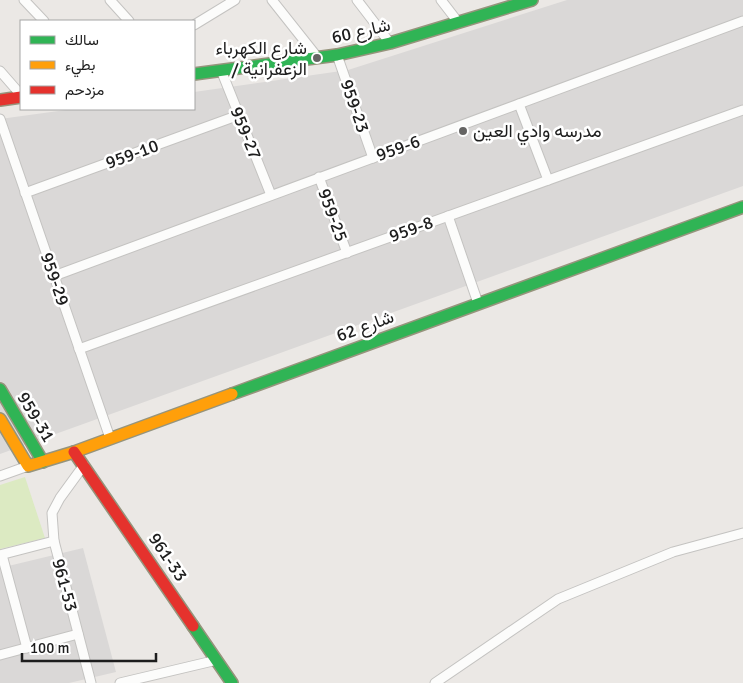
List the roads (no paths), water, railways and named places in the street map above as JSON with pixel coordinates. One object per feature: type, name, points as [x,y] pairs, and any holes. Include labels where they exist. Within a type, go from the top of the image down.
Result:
[{"type":"street","points":[[24,0],[43,20]]},
{"type":"street","points":[[110,0],[128,20]]},
{"type":"street","points":[[195,24],[235,0]]},
{"type":"street","points":[[272,0],[318,58]]},
{"type":"street","points":[[357,0],[390,43]]},
{"type":"street","points":[[441,0],[458,22]]},
{"type":"street","name":"شارع 60","points":[[195,74],[337,55],[390,43],[532,0]]},
{"type":"street","name":"959-6","points":[[54,276],[743,21]]},
{"type":"street","name":"959-23","points":[[337,55],[373,158]]},
{"type":"street","name":"959-27","points":[[221,70],[271,195]]},
{"type":"street","points":[[0,71],[20,95]]},
{"type":"street","points":[[0,100],[20,96]]},
{"type":"street","points":[[519,104],[548,180]]},
{"type":"street","name":"959-8","points":[[79,349],[743,110]]},
{"type":"street","name":"959-10","points":[[25,193],[239,115]]},
{"type":"street","name":"959-29","points":[[0,119],[110,438]]},
{"type":"street","name":"959-25","points":[[319,177],[346,253]]},
{"type":"street","name":"شارع 62","points":[[0,476],[74,452],[743,207]]},
{"type":"street","points":[[448,216],[478,303]]},
{"type":"street","name":"959-31","points":[[0,389],[43,462]]},
{"type":"street","name":"959-31","points":[[0,419],[28,466]]},
{"type":"street","name":"961-33","points":[[74,452],[232,683]]},
{"type":"street","points":[[54,541],[52,513],[60,498],[84,465]]},
{"type":"street","points":[[435,683],[558,600],[672,552],[743,533]]},
{"type":"street","name":"961-53","points":[[1,555],[54,541],[91,683]]},
{"type":"street","points":[[1,555],[27,648]]},
{"type":"street","points":[[0,655],[78,634]]},
{"type":"street","points":[[120,683],[217,660]]},
{"type":"place","name":"شارع الكهرباء / الزعفرانية","points":[[317,58]]},
{"type":"place","name":"مدرسه وادي العين","points":[[463,131]]}]
